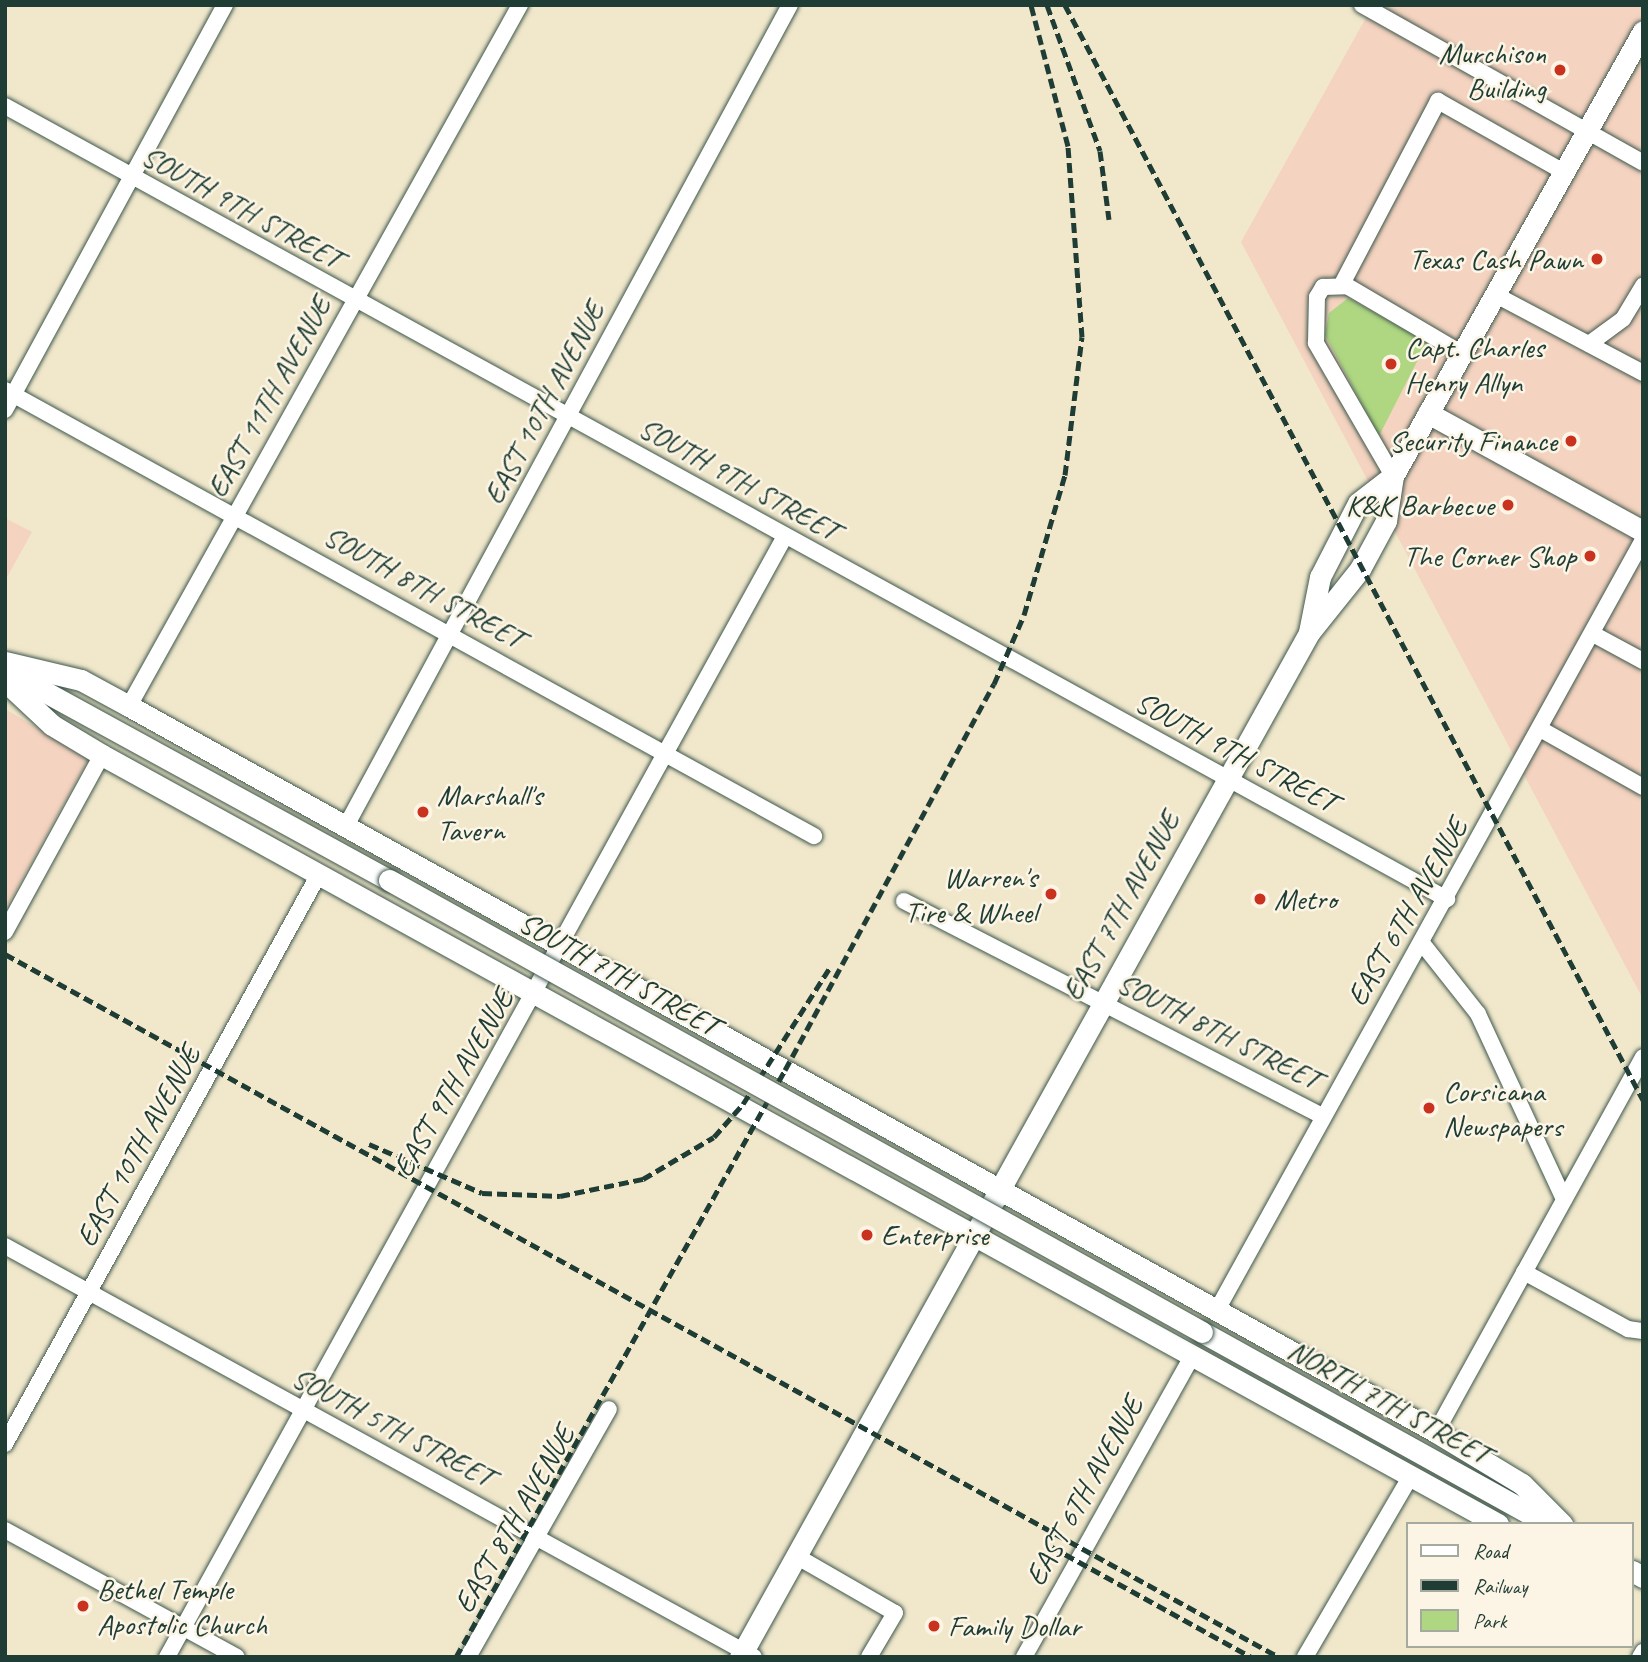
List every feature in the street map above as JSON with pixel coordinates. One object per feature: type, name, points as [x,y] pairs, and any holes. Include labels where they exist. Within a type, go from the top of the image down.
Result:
[{"type":"main road","name":"EAST 7TH AVENUE","points":[[746,1655],[796,1556],[1308,633],[1360,569],[1385,522],[1393,477],[1643,31]]},
{"type":"main road","points":[[1428,413],[1643,531]]},
{"type":"main road","name":"EAST 7TH AVENUE","points":[[1308,633],[1320,577],[1358,503],[1393,477]]},
{"type":"main road","points":[[5,662],[81,680],[346,826],[1436,1432],[1522,1484],[1560,1522]]},
{"type":"main road","name":"SOUTH 7TH STREET","points":[[5,670],[1202,1332]]},
{"type":"main road","points":[[5,681],[52,724],[102,755],[975,1232],[1494,1522]]},
{"type":"main road","name":"NORTH 7TH STREET","points":[[1202,1332],[1544,1522]]},
{"type":"street","points":[[5,410],[10,392],[132,177],[225,5]]},
{"type":"street","name":"EAST 11TH AVENUE","points":[[129,706],[520,5]]},
{"type":"street","name":"EAST 10TH AVENUE","points":[[346,826],[570,418],[790,5]]},
{"type":"street","points":[[1362,5],[1643,163]]},
{"type":"street","points":[[1342,284],[1438,101],[1564,172]]},
{"type":"street","name":"SOUTH 9TH STREET","points":[[5,106],[354,302],[1447,899]]},
{"type":"street","points":[[1393,477],[1316,343],[1317,298],[1323,287],[1342,284],[1461,353]]},
{"type":"street","points":[[1589,344],[1623,320],[1643,286]]},
{"type":"street","points":[[1494,294],[1643,373]]},
{"type":"street","name":"SOUTH 8TH STREET","points":[[10,392],[452,634],[666,757],[814,836]]},
{"type":"street","name":"EAST 9TH AVENUE","points":[[167,1657],[537,993],[785,536]]},
{"type":"street","name":"EAST 6TH AVENUE","points":[[1217,1310],[1321,1115],[1542,730],[1643,540]]},
{"type":"street","points":[[1593,634],[1643,661]]},
{"type":"street","points":[[1542,730],[1643,787]]},
{"type":"street","points":[[5,932],[102,755]]},
{"type":"street","name":"EAST 10TH AVENUE","points":[[5,1444],[319,874]]},
{"type":"street","name":"SOUTH 8TH STREET","points":[[904,901],[1321,1115]]},
{"type":"street","points":[[1422,943],[1478,1014],[1564,1199]]},
{"type":"street","points":[[1436,1432],[1643,1058]]},
{"type":"street","name":"SOUTH 5TH STREET","points":[[5,1246],[88,1295],[537,1536],[746,1655]]},
{"type":"street","points":[[1524,1272],[1628,1329],[1643,1331]]},
{"type":"street","name":"EAST 6TH AVENUE","points":[[1024,1657],[1193,1354]]},
{"type":"street","name":"EAST 8TH AVENUE","points":[[468,1657],[609,1409]]},
{"type":"street","points":[[1305,1657],[1410,1476]]},
{"type":"street","points":[[5,1530],[237,1657]]},
{"type":"street","points":[[796,1556],[895,1613],[870,1657]]},
{"type":"street","points":[[1640,1657],[1643,1652]]},
{"type":"shaded area","points":[[1373,5],[1643,5],[1643,999],[1241,242]]},
{"type":"shaded area","points":[[5,518],[32,532],[5,581]]},
{"type":"shaded area","points":[[5,709],[89,758],[5,910]]},
{"type":"green space","points":[[1348,298],[1427,342],[1379,436],[1325,335],[1329,313]]},
{"type":"railway","points":[[456,1657],[785,1070],[994,684],[1024,615],[1065,475],[1082,337],[1068,146],[1031,5]]},
{"type":"railway","points":[[1047,5],[1100,151],[1109,219]]},
{"type":"railway","points":[[1065,5],[1643,1100]]},
{"type":"railway","points":[[5,954],[1279,1657]]},
{"type":"railway","points":[[369,1144],[482,1193],[560,1196],[643,1179],[714,1137],[743,1104],[831,966]]},
{"type":"railway","points":[[1052,1547],[1251,1657]]},
{"type":"place","name":"Murchison Building","points":[[1560,70]]},
{"type":"place","name":"Texas Cash Pawn","points":[[1597,259]]},
{"type":"place","name":"Capt. Charles Henry Allyn","points":[[1391,364]]},
{"type":"place","name":"Security Finance","points":[[1571,441]]},
{"type":"place","name":"K&K Barbecue","points":[[1508,505]]},
{"type":"place","name":"The Corner Shop","points":[[1590,556]]},
{"type":"place","name":"Marshall's Tavern","points":[[423,812]]},
{"type":"place","name":"Warren's Tire & Wheel","points":[[1051,894]]},
{"type":"place","name":"Metro","points":[[1260,899]]},
{"type":"place","name":"Corsicana Newspapers","points":[[1429,1108]]},
{"type":"place","name":"Enterprise","points":[[867,1235]]},
{"type":"place","name":"Bethel Temple Apostolic Church","points":[[83,1606]]},
{"type":"place","name":"Family Dollar","points":[[934,1626]]}]
